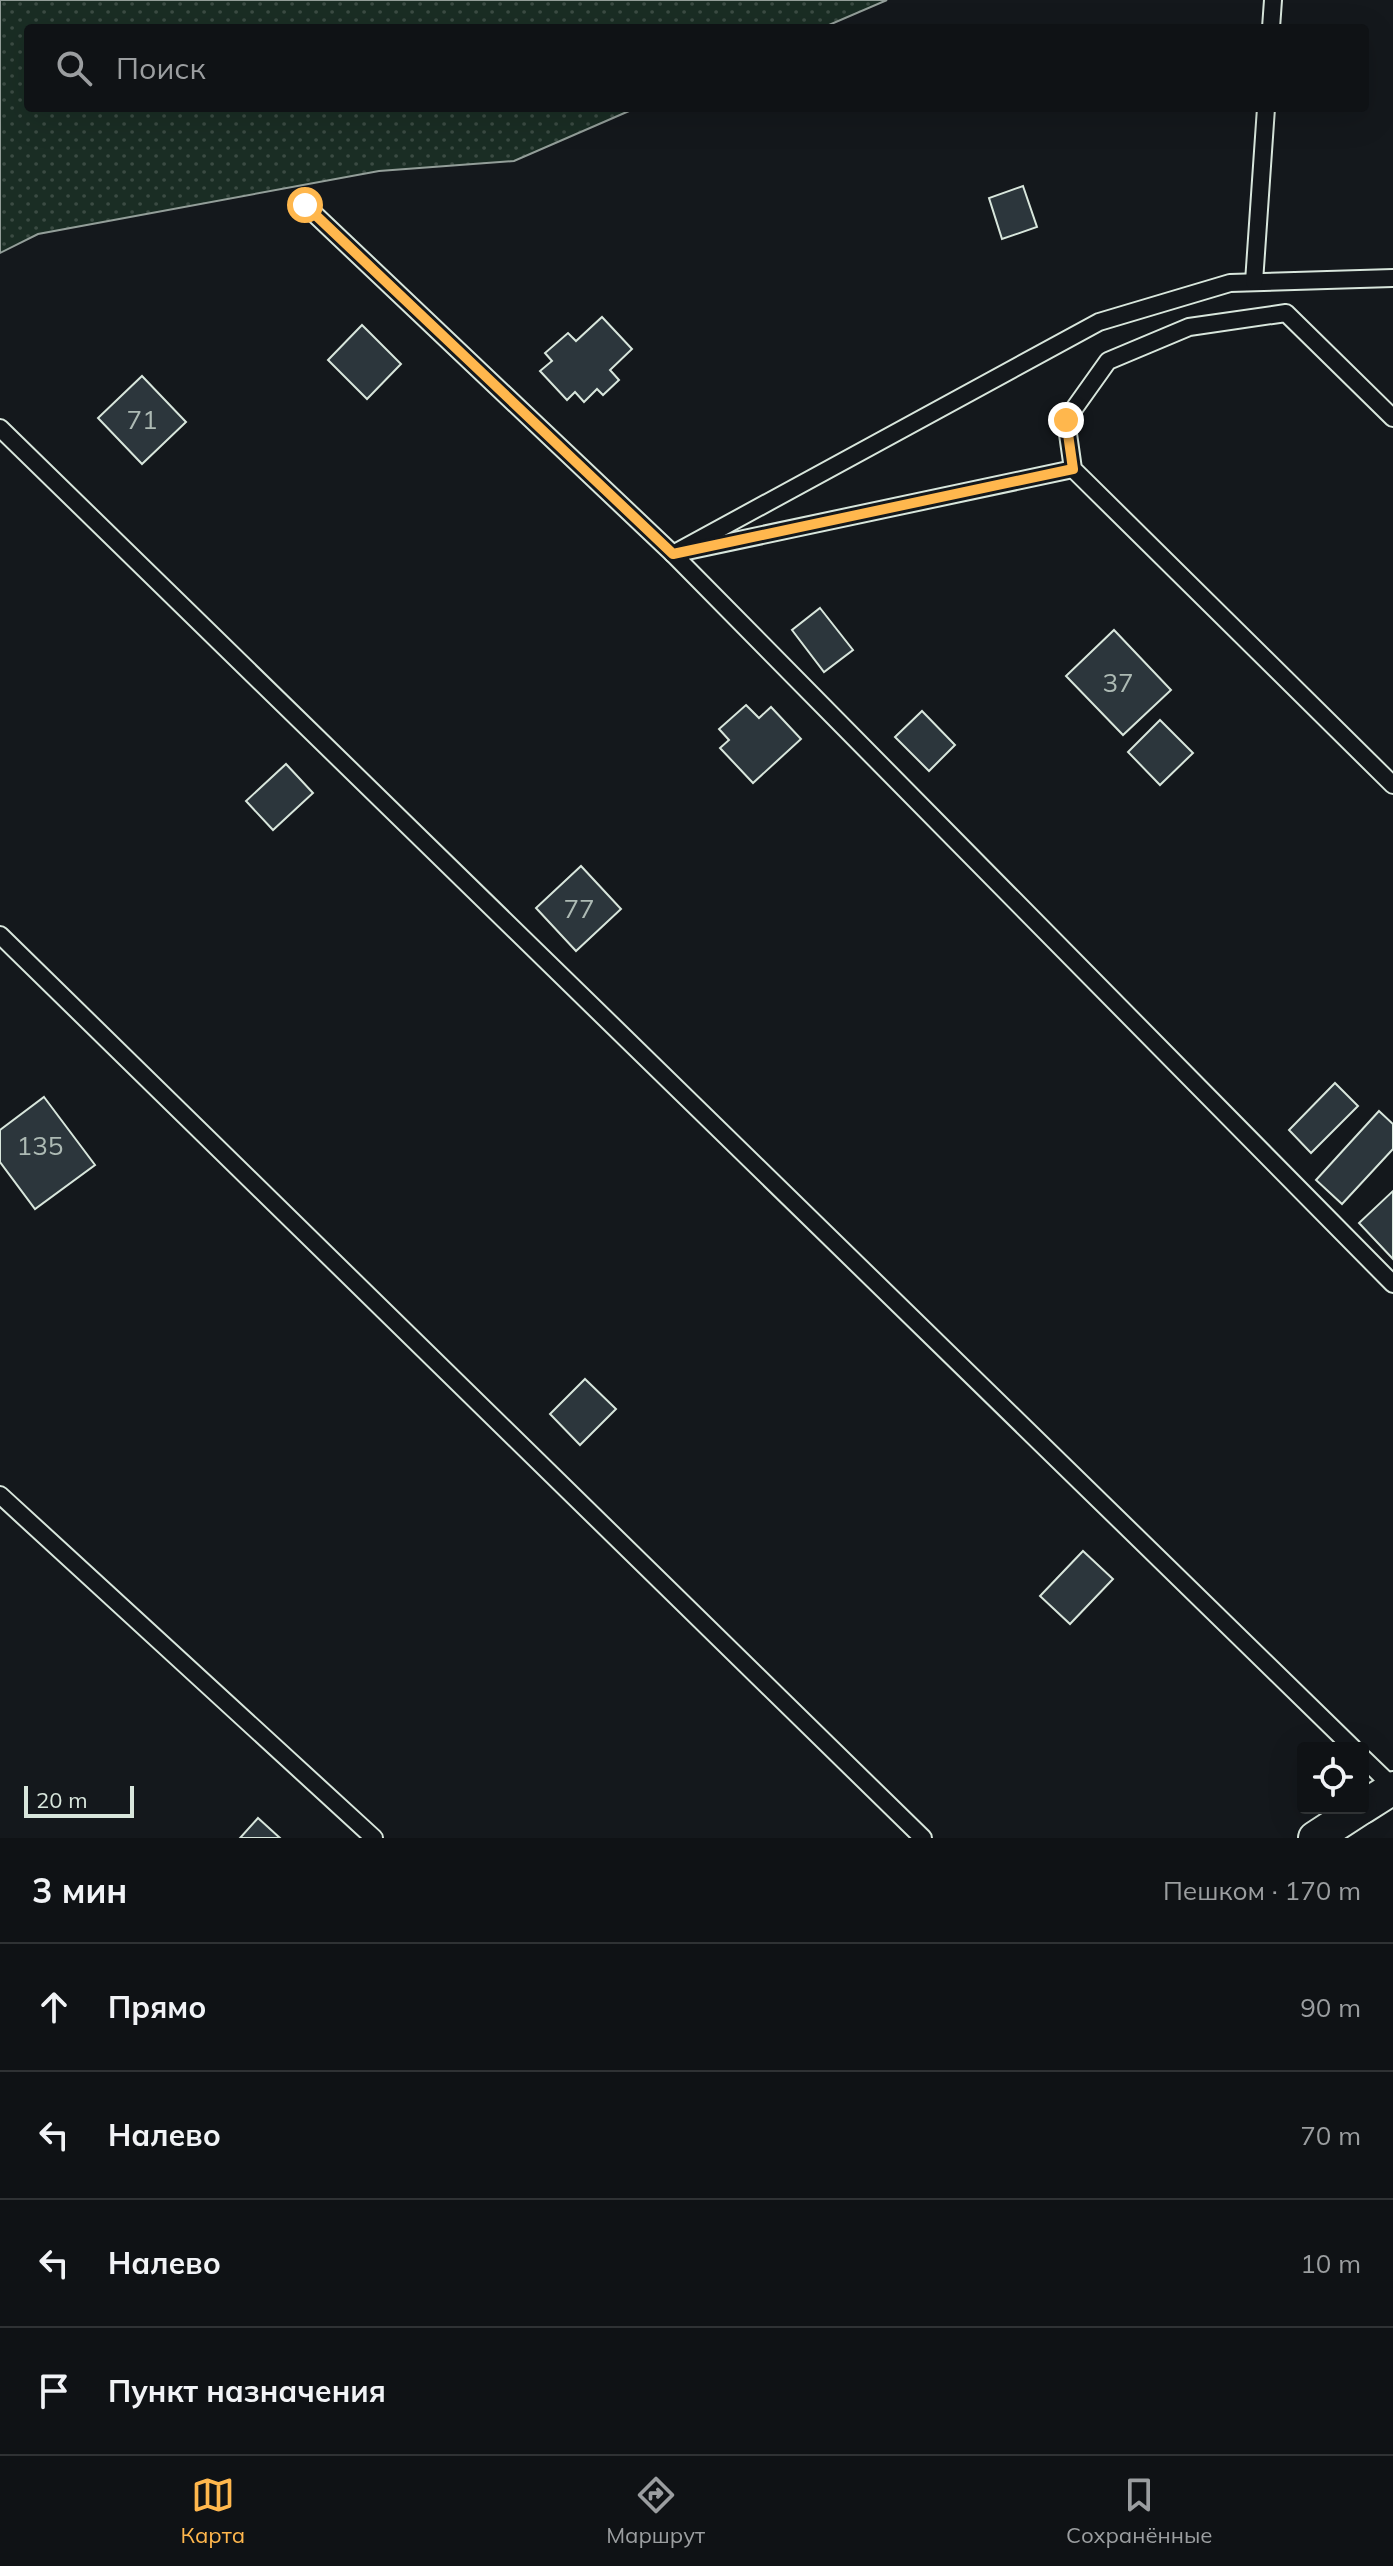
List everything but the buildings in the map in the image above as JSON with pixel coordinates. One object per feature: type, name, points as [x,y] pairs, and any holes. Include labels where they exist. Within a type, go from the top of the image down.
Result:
[{"type":"street","points":[[1369,1803],[1393,1788]]},
{"type":"street","points":[[1315,1838],[1353,1814]]},
{"type":"lane","points":[[1271,24],[1273,0]]},
{"type":"lane","points":[[1254,282],[1266,112]]},
{"type":"lane","points":[[305,205],[673,554],[1393,1284]]},
{"type":"lane","points":[[673,554],[1099,322],[1230,283],[1393,278]]},
{"type":"lane","points":[[1393,418],[1286,313],[1189,327],[1108,361],[1066,420],[1073,469],[1393,785]]},
{"type":"lane","points":[[0,428],[1347,1742]]},
{"type":"lane","points":[[673,554],[1073,469]]},
{"type":"lane","points":[[0,935],[923,1838]]},
{"type":"lane","points":[[0,1495],[374,1838]]},
{"type":"lane","points":[[1369,1764],[1393,1788]]},
{"type":"green space","points":[[0,0],[887,0],[831,24],[24,24],[24,112],[627,112],[514,161],[379,171],[38,234],[0,253]]},
{"type":"route","points":[[305,205],[673,554],[1073,469],[1066,420]]}]
